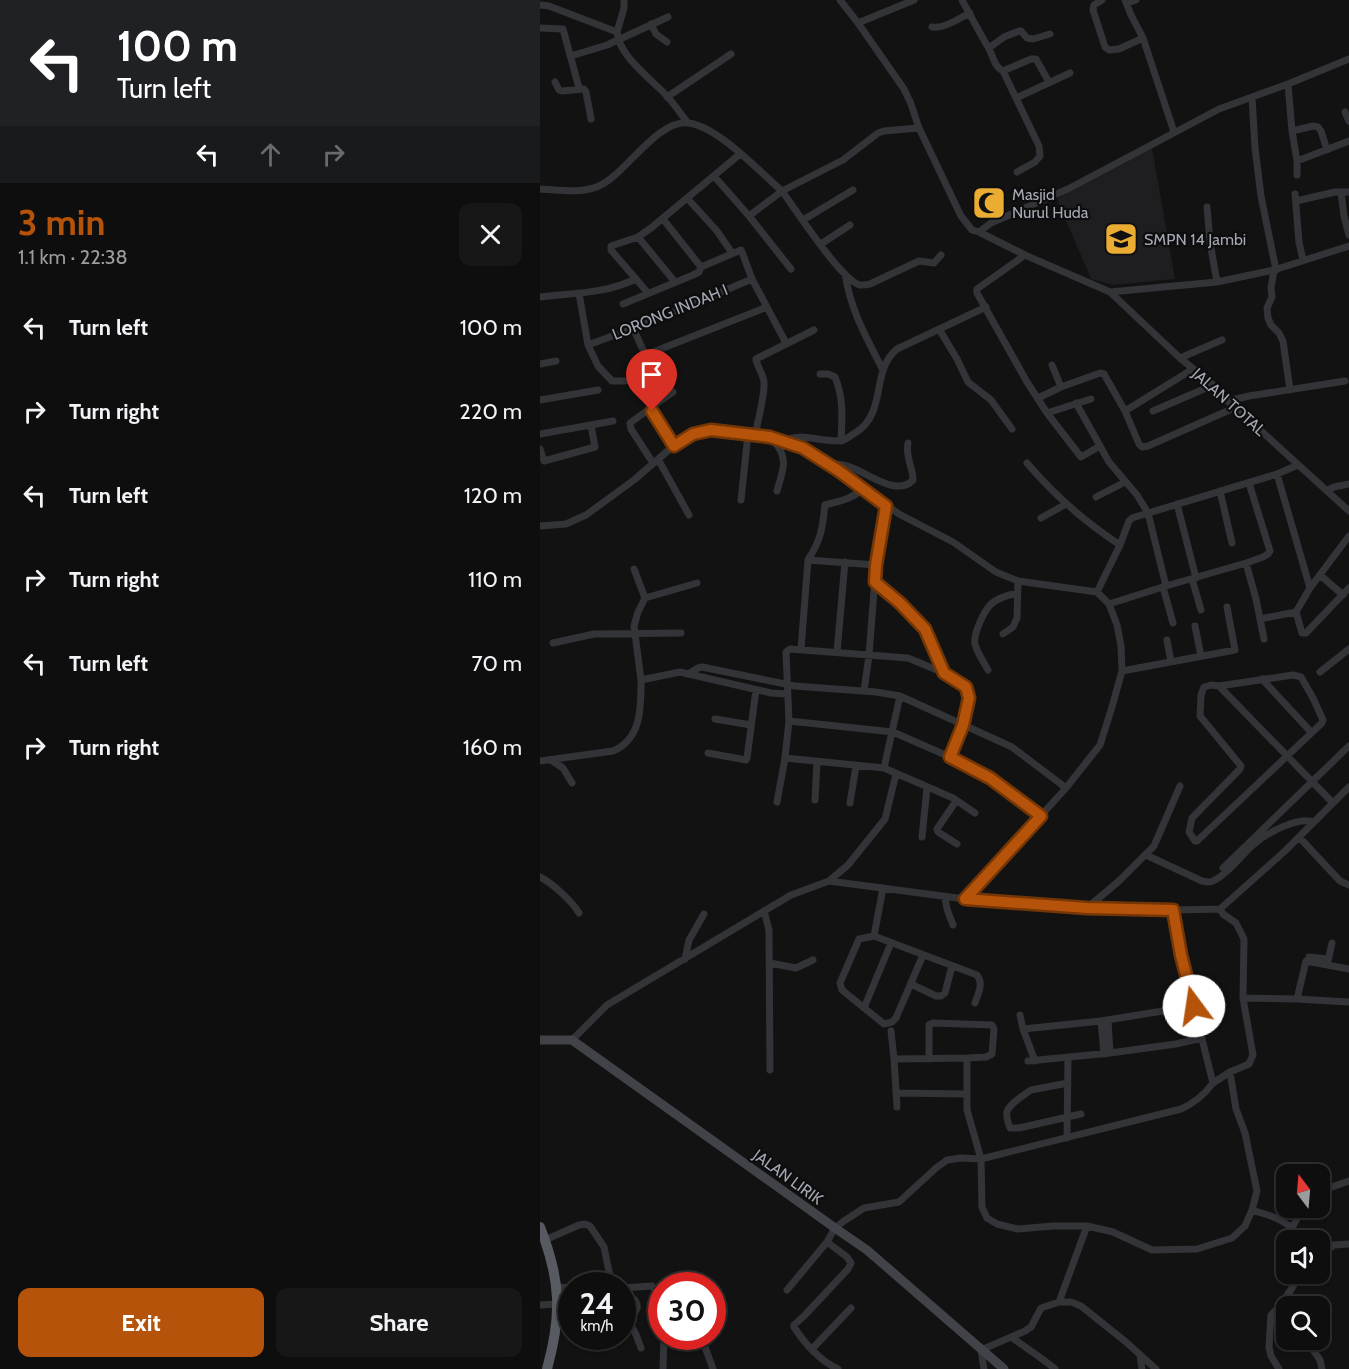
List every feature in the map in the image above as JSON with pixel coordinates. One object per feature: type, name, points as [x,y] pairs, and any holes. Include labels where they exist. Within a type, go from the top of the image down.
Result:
[{"type":"highway","points":[[540,1227],[553,1264],[556,1287],[557,1310],[554,1341],[547,1369]]},
{"type":"main road","points":[[540,1040],[572,1040]]},
{"type":"main road","name":"JALAN LIRIK","points":[[572,1040],[867,1250],[1004,1369]]},
{"type":"street","points":[[624,0],[617,36],[622,48],[641,71],[667,96],[688,123]]},
{"type":"street","points":[[840,0],[904,89],[919,128],[961,216],[972,230],[1110,292],[1217,282],[1275,270],[1349,246]]},
{"type":"street","points":[[858,23],[914,0]]},
{"type":"street","points":[[962,0],[996,65],[1003,71],[1039,147],[1040,156],[1035,162],[1017,172]]},
{"type":"street","points":[[1102,0],[1094,5],[1093,10],[1108,50],[1119,49],[1143,38]]},
{"type":"street","points":[[1136,0],[1126,2],[1143,38],[1174,132]]},
{"type":"street","points":[[540,5],[549,6],[617,36]]},
{"type":"street","points":[[932,27],[938,28],[970,13]]},
{"type":"street","points":[[570,56],[600,47],[617,36],[669,17]]},
{"type":"street","points":[[651,24],[656,34],[667,42]]},
{"type":"street","points":[[540,28],[563,29],[579,88]]},
{"type":"street","points":[[989,48],[1004,37],[1019,31],[1027,38],[1033,39],[1050,34]]},
{"type":"street","points":[[667,96],[731,54]]},
{"type":"street","points":[[1003,71],[1036,59],[1049,82]]},
{"type":"street","points":[[979,232],[991,223],[1068,189],[1219,109],[1349,59]]},
{"type":"street","points":[[1016,98],[1070,73]]},
{"type":"street","points":[[555,82],[559,90],[579,88],[585,90],[591,119]]},
{"type":"street","points":[[1288,84],[1297,175]]},
{"type":"street","points":[[1252,97],[1261,196],[1275,270],[1271,288],[1272,297],[1267,308],[1268,318],[1270,325],[1279,333],[1283,341],[1290,390]]},
{"type":"street","points":[[1346,112],[1349,121]]},
{"type":"street","points":[[540,189],[582,191],[598,186],[611,179],[651,140],[675,125],[688,123],[704,128],[723,140],[782,191],[835,264],[857,283],[870,284],[918,261],[933,262],[941,255]]},
{"type":"street","points":[[1292,131],[1318,127],[1327,150]]},
{"type":"street","points":[[749,216],[782,191],[843,159],[878,133],[919,128]]},
{"type":"street","points":[[1297,161],[1349,141]]},
{"type":"street","points":[[648,294],[610,248],[611,246],[638,237],[663,219],[740,154]]},
{"type":"street","points":[[714,176],[791,269]]},
{"type":"street","points":[[804,220],[853,190]]},
{"type":"street","points":[[1303,260],[1295,198],[1345,192],[1344,216],[1349,235]]},
{"type":"street","points":[[687,198],[717,231],[732,253]]},
{"type":"street","points":[[1207,207],[1217,282]]},
{"type":"street","points":[[663,219],[701,267]]},
{"type":"street","points":[[821,244],[850,225]]},
{"type":"street","points":[[638,237],[675,282]]},
{"type":"street","points":[[623,304],[699,272],[701,267],[742,250],[752,279],[786,343]]},
{"type":"street","points":[[1025,255],[977,289],[977,293],[1027,382],[1047,413],[1081,457],[1100,446]]},
{"type":"street","points":[[845,274],[856,316],[883,370]]},
{"type":"street","points":[[540,297],[606,290],[636,279]]},
{"type":"street","name":"LORONG INDAH I","points":[[588,345],[752,279]]},
{"type":"street","name":"JALAN TOTAL","points":[[1110,292],[1180,358],[1214,385],[1234,408],[1349,510]]},
{"type":"street","points":[[579,293],[588,345],[598,366],[612,381],[625,381]]},
{"type":"street","points":[[633,328],[644,352],[648,354],[767,307]]},
{"type":"street","points":[[780,440],[799,437],[841,441],[862,428],[871,417],[883,370],[890,355],[897,349],[986,307]]},
{"type":"street","points":[[939,329],[968,382],[991,400],[1012,429]]},
{"type":"street","points":[[741,500],[752,434],[764,383],[756,359],[814,330]]},
{"type":"street","points":[[1180,358],[1222,340]]},
{"type":"street","points":[[540,364],[556,361]]},
{"type":"street","points":[[1052,364],[1061,387]]},
{"type":"street","points":[[1125,411],[1193,369]]},
{"type":"street","points":[[1038,398],[1061,387],[1100,373],[1104,374],[1125,411],[1138,444],[1142,447],[1234,408]]},
{"type":"street","points":[[820,374],[835,377],[839,386],[842,398],[841,441]]},
{"type":"street","points":[[1228,401],[1345,381]]},
{"type":"street","points":[[1153,411],[1214,385]]},
{"type":"street","points":[[540,400],[598,390]]},
{"type":"street","points":[[673,392],[630,423],[631,429],[656,461],[689,515]]},
{"type":"street","points":[[1047,413],[1091,399]]},
{"type":"street","points":[[1076,403],[1109,462],[1137,495],[1148,513],[1173,623]]},
{"type":"street","points":[[652,407],[652,411],[674,446]]},
{"type":"street","points":[[540,434],[613,421]]},
{"type":"street","points":[[540,449],[544,461],[595,447],[591,425]]},
{"type":"street","points":[[540,526],[566,524],[586,515],[634,480],[674,446],[693,434],[711,430],[752,434],[770,437],[803,448],[898,514],[953,542],[996,572],[1018,581],[1097,592],[1109,604],[1117,625],[1122,671],[1100,745],[1066,788],[965,899]]},
{"type":"street","points":[[770,437],[783,454],[785,463],[777,491]]},
{"type":"street","points":[[825,463],[848,466],[886,484],[901,486],[913,480],[906,450],[908,443]]},
{"type":"street","points":[[1027,463],[1066,504],[1120,545]]},
{"type":"street","points":[[1097,592],[1132,518],[1249,483],[1298,465]]},
{"type":"street","points":[[1277,474],[1310,588]]},
{"type":"street","points":[[1096,497],[1125,482]]},
{"type":"street","points":[[1109,604],[1246,563],[1268,554],[1270,550],[1249,483]]},
{"type":"street","points":[[1328,490],[1349,484]]},
{"type":"street","points":[[801,649],[808,560],[822,534],[825,505],[854,497],[863,489]]},
{"type":"street","points":[[1220,491],[1232,543]]},
{"type":"street","points":[[1041,518],[1066,504]]},
{"type":"street","points":[[1177,504],[1201,610]]},
{"type":"street","points":[[864,691],[876,565],[886,506]]},
{"type":"street","points":[[1349,536],[1310,588],[1296,612],[1302,633],[1306,633],[1349,588]]},
{"type":"street","points":[[808,560],[876,565]]},
{"type":"street","points":[[837,652],[845,562]]},
{"type":"street","points":[[1246,563],[1264,639]]},
{"type":"street","points":[[540,761],[613,751],[622,748],[633,735],[641,709],[641,680],[634,626],[645,598],[634,569]]},
{"type":"street","points":[[1320,575],[1343,595]]},
{"type":"street","points":[[1003,634],[1013,627],[1017,618],[1018,581]]},
{"type":"street","points":[[875,582],[900,603],[925,629],[944,673]]},
{"type":"street","points":[[645,598],[697,584]]},
{"type":"street","points":[[988,670],[974,642],[978,626],[989,605],[1004,596],[1017,593]]},
{"type":"street","points":[[1122,671],[1235,650],[1227,607]]},
{"type":"street","points":[[1260,618],[1296,612]]},
{"type":"street","points":[[1195,626],[1201,656]]},
{"type":"street","points":[[553,643],[594,634],[681,633]]},
{"type":"street","points":[[1167,640],[1171,662]]},
{"type":"street","points":[[777,802],[789,721],[786,652],[790,649],[908,658],[944,673],[966,687],[969,698],[963,725],[950,757]]},
{"type":"street","points":[[1320,672],[1349,649]]},
{"type":"street","points":[[688,674],[702,667],[787,685],[900,696],[1012,747],[1066,788]]},
{"type":"street","points":[[641,680],[680,672],[756,690],[787,694]]},
{"type":"street","points":[[1293,675],[1301,677],[1323,720],[1195,841],[1190,832],[1192,818],[1241,766],[1200,716],[1201,695],[1204,687],[1262,679],[1293,675]]},
{"type":"street","points":[[1262,679],[1311,732]]},
{"type":"street","points":[[1219,686],[1333,803]]},
{"type":"street","points":[[708,753],[746,760],[756,690]]},
{"type":"street","points":[[884,768],[900,696]]},
{"type":"street","points":[[715,719],[751,725]]},
{"type":"street","points":[[789,721],[892,732],[950,757],[990,778],[1041,816]]},
{"type":"street","points":[[1222,868],[1349,746]]},
{"type":"street","points":[[785,758],[884,768],[956,801],[975,813]]},
{"type":"street","points":[[551,760],[563,768],[572,783]]},
{"type":"street","points":[[815,800],[817,762]]},
{"type":"street","points":[[850,803],[856,766]]},
{"type":"street","points":[[572,1040],[607,1005],[791,895],[829,881],[848,865],[885,819],[896,774]]},
{"type":"street","points":[[1087,908],[1119,881],[1154,846],[1180,786]]},
{"type":"street","points":[[829,881],[945,897],[1087,908],[1220,909],[1285,851],[1349,787]]},
{"type":"street","points":[[922,837],[927,788]]},
{"type":"street","points":[[956,801],[938,826],[938,832],[957,844]]},
{"type":"street","points":[[1146,855],[1202,882],[1210,882],[1224,874],[1262,838],[1296,821],[1314,822]]},
{"type":"street","points":[[1299,837],[1340,881],[1349,885]]},
{"type":"street","points":[[540,877],[563,895],[579,913]]},
{"type":"street","points":[[874,936],[883,888]]},
{"type":"street","points":[[945,897],[953,925]]},
{"type":"street","points":[[787,1290],[827,1242],[835,1228],[864,1208],[899,1202],[936,1167],[947,1160],[981,1159],[1181,1109],[1192,1104],[1213,1083],[1249,1064],[1253,1055],[1243,998],[1244,939],[1236,923],[1220,909]]},
{"type":"street","points":[[1173,910],[1181,955],[1213,1083]]},
{"type":"street","points":[[764,912],[770,930],[770,1070]]},
{"type":"street","points":[[685,959],[689,940],[704,914]]},
{"type":"street","points":[[923,955],[892,1023],[884,1024],[842,990],[840,983],[859,939],[874,936],[977,975],[981,983],[975,1002]]},
{"type":"street","points":[[864,1008],[891,943]]},
{"type":"street","points":[[1328,962],[1332,943]]},
{"type":"street","points":[[1298,996],[1308,957],[1349,969]]},
{"type":"street","points":[[770,963],[796,968],[813,960]]},
{"type":"street","points":[[911,984],[936,996],[941,996],[945,993],[952,966]]},
{"type":"street","points":[[1243,998],[1298,996],[1349,1002]]},
{"type":"street","points":[[1023,1029],[1104,1021],[1194,1006]]},
{"type":"street","points":[[1020,1015],[1031,1061],[1107,1054],[1202,1038]]},
{"type":"street","points":[[1104,1021],[1107,1054]]},
{"type":"street","points":[[894,1059],[929,1059],[986,1057],[992,1054],[994,1029],[992,1024],[933,1023],[929,1025],[929,1059]]},
{"type":"street","points":[[891,1031],[897,1107]]},
{"type":"street","points":[[1067,1137],[1068,1057]]},
{"type":"street","points":[[967,1058],[967,1110],[981,1159],[982,1207],[987,1218],[997,1224],[1018,1229],[1087,1226],[1113,1232],[1152,1250],[1197,1249],[1232,1238],[1245,1226],[1257,1191],[1245,1133],[1236,1108],[1230,1072]]},
{"type":"street","points":[[1068,1083],[1030,1090],[1007,1112],[1010,1128],[1081,1114]]},
{"type":"street","points":[[896,1094],[967,1094]]},
{"type":"street","points":[[1330,1188],[1349,1181]]},
{"type":"street","points":[[1252,1210],[1278,1218],[1295,1230]]},
{"type":"street","points":[[1292,1227],[1298,1218]]},
{"type":"street","points":[[545,1240],[579,1225],[590,1226],[604,1247],[609,1272]]},
{"type":"street","points":[[1059,1302],[1087,1226]]},
{"type":"street","points":[[827,1242],[847,1257],[851,1263],[794,1327],[825,1366],[838,1369]]},
{"type":"street","points":[[1330,1248],[1334,1245],[1349,1244]]},
{"type":"street","points":[[1279,1369],[1271,1356],[1269,1347],[1271,1315],[1295,1284]]},
{"type":"street","points":[[984,1369],[981,1350],[1024,1332],[1031,1327],[1041,1308],[1059,1302],[1071,1302],[1081,1306],[1156,1369]]},
{"type":"street","points":[[540,1305],[557,1310]]},
{"type":"street","points":[[812,1349],[851,1308]]},
{"type":"street","points":[[636,1337],[641,1348]]},
{"type":"street","points":[[1011,1337],[1055,1369]]},
{"type":"street","points":[[663,1369],[664,1350]]},
{"type":"street","points":[[706,1350],[713,1369]]},
{"type":"street","points":[[1313,1350],[1320,1360],[1322,1369]]},
{"type":"street","points":[[1140,1355],[1142,1369]]},
{"type":"shaded area","name":"SMPN 14 Jambi","points":[[1152,148],[1175,279],[1114,285],[1091,279],[1057,199]]},
{"type":"place","name":"Masjid Nurul Huda","points":[[989,203]]},
{"type":"place","name":"SMPN 14 Jambi","points":[[1121,239]]},
{"type":"route","points":[[652,411],[674,446],[693,434],[711,430],[770,437],[803,448],[886,506],[875,582],[900,603],[925,629],[944,673],[966,687],[969,693],[963,725],[950,757],[990,778],[1041,816],[965,899],[1087,908],[1173,910],[1181,955],[1194,1006]]}]
